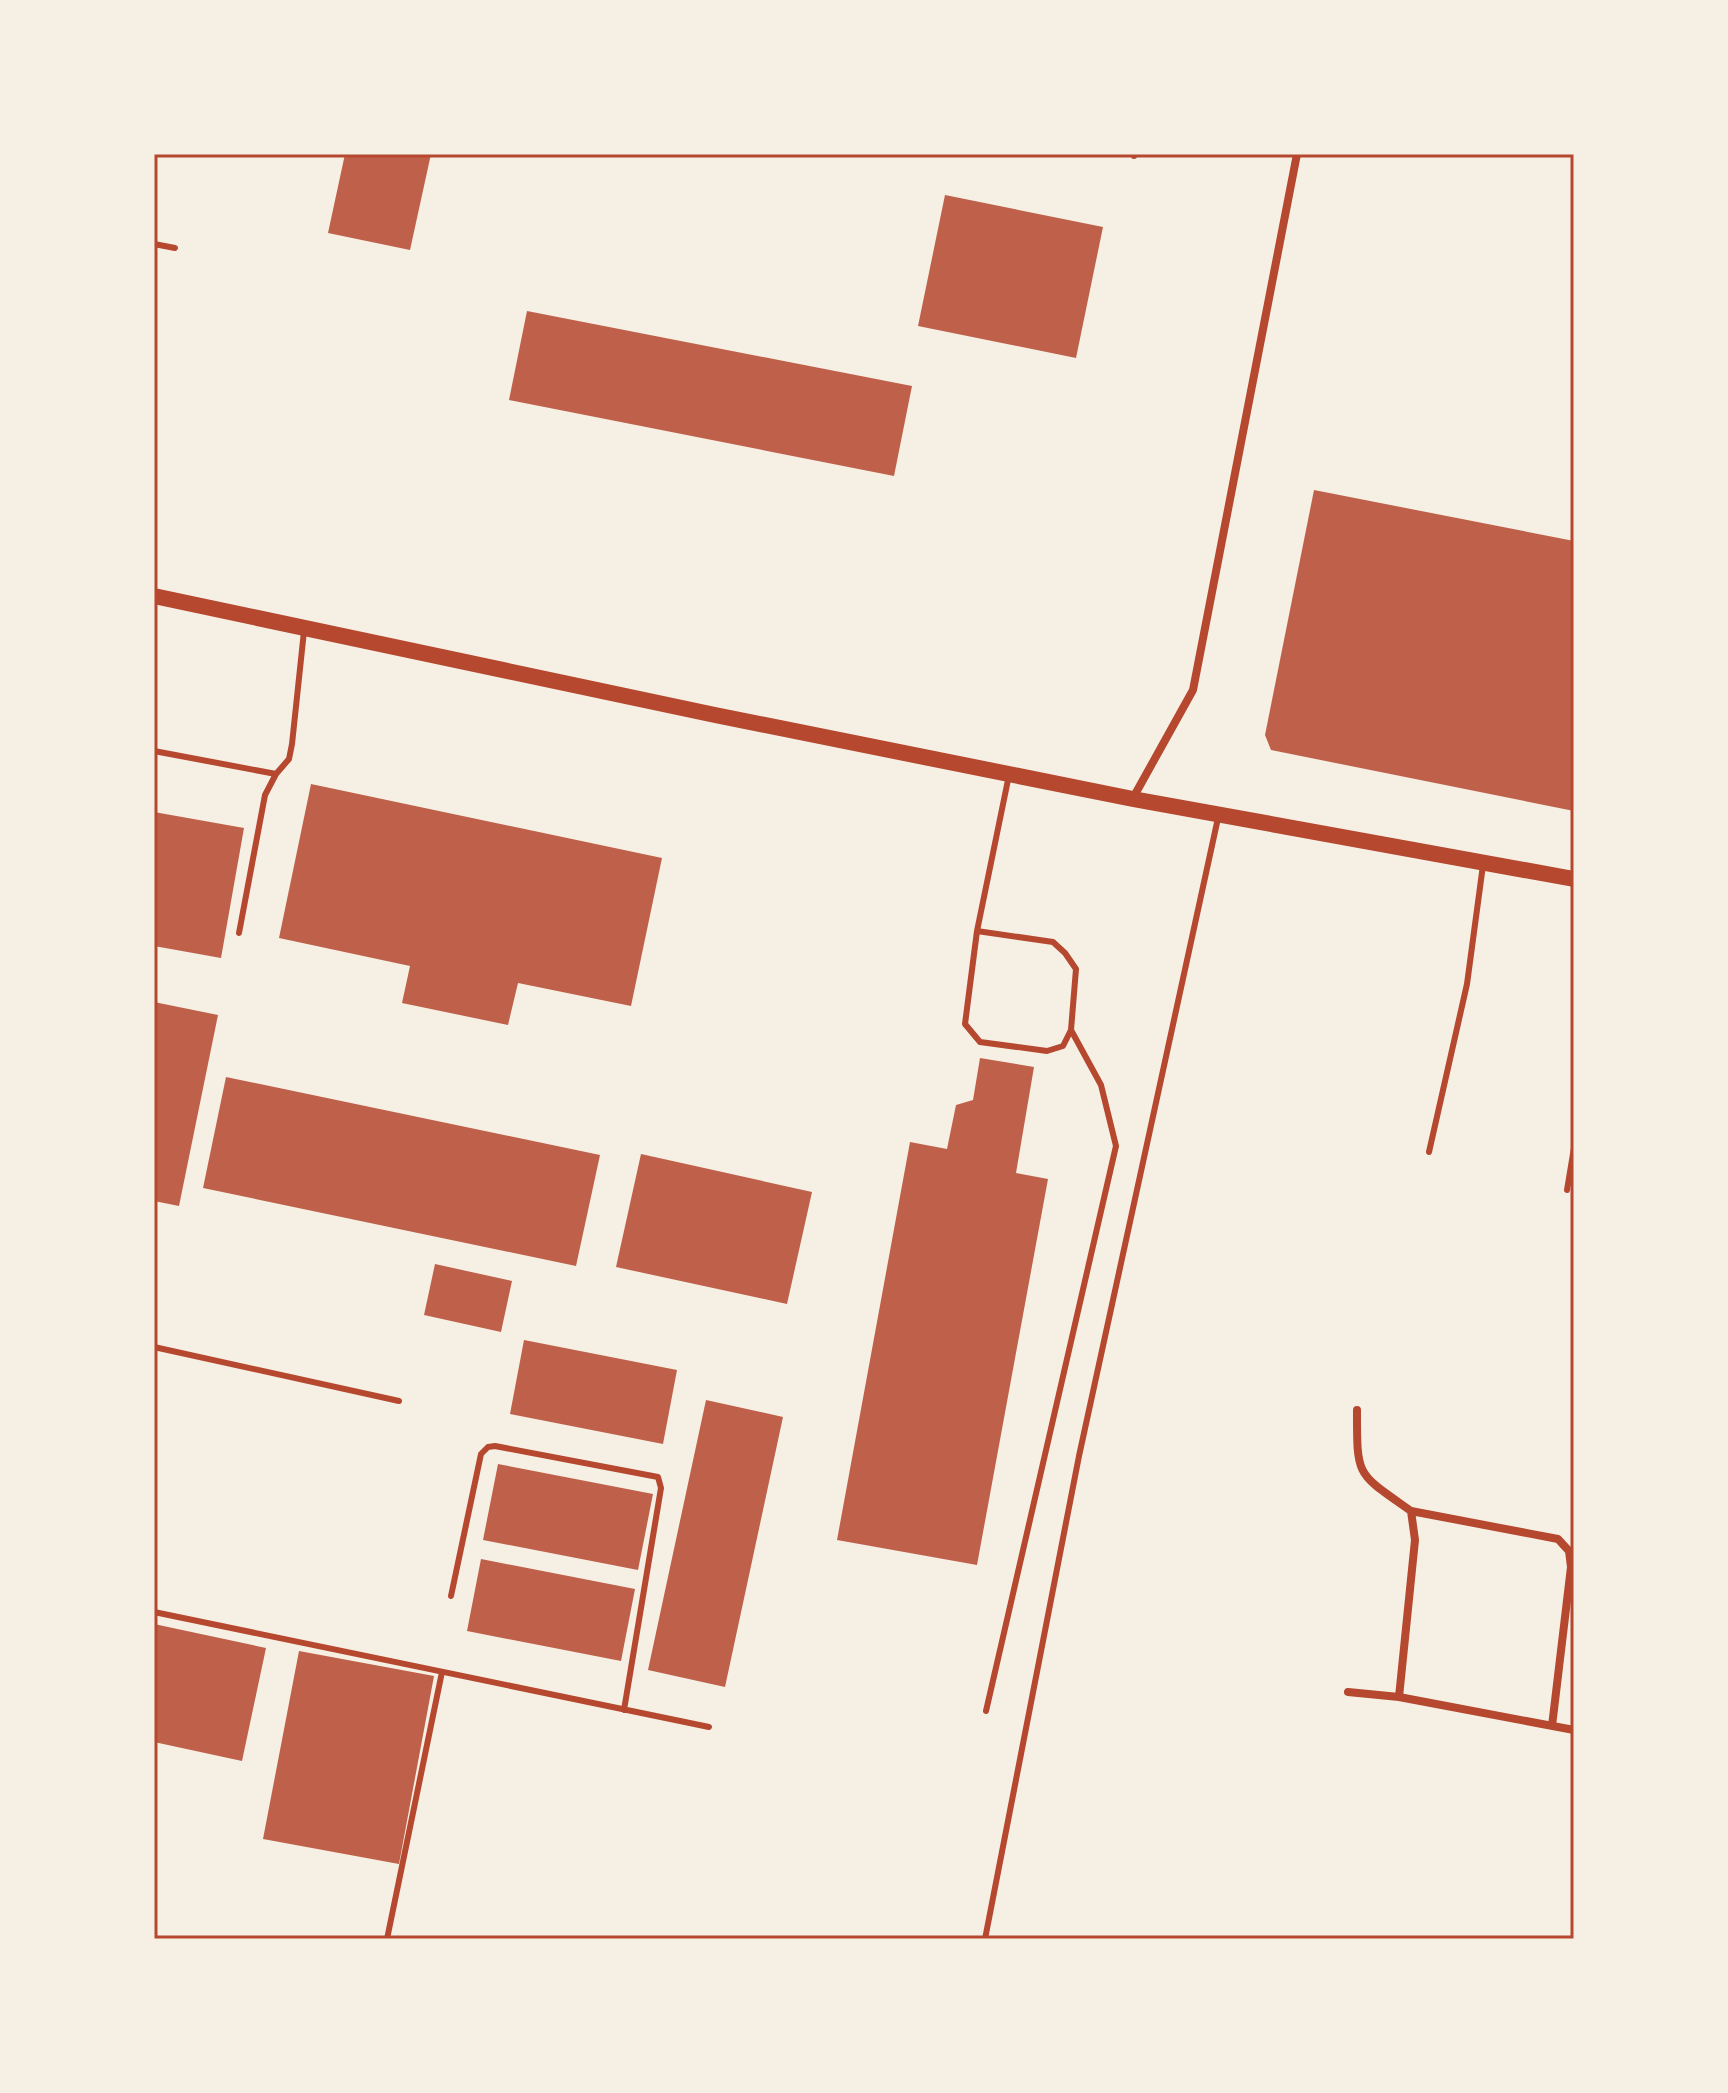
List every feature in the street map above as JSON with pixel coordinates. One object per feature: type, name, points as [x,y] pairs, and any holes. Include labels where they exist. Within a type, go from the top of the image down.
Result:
[{"type":"main road","points":[[154,596],[700,712],[1133,799],[1574,879]]},
{"type":"street","points":[[1133,799],[1193,690],[1297,154]]},
{"type":"street","points":[[1357,1410],[1357,1458],[1366,1480],[1411,1511],[1558,1539],[1569,1551],[1571,1567],[1552,1726]]},
{"type":"street","points":[[1399,1697],[1415,1540],[1411,1511]]},
{"type":"street","points":[[1348,1692],[1399,1697],[1574,1730]]},
{"type":"lane","points":[[154,244],[175,248]]},
{"type":"lane","points":[[239,933],[265,795],[276,774],[289,759],[305,628]]},
{"type":"lane","points":[[154,751],[276,774]]},
{"type":"lane","points":[[977,931],[1053,942],[1065,953],[1076,969],[1071,1030],[1063,1046],[1047,1051],[980,1042],[965,1024],[977,931],[1009,773]]},
{"type":"lane","points":[[985,1939],[1079,1456],[1219,815]]},
{"type":"lane","points":[[1429,1152],[1467,984],[1483,862]]},
{"type":"lane","points":[[986,1711],[1116,1146],[1101,1085],[1071,1030]]},
{"type":"lane","points":[[1567,1190],[1574,1148]]},
{"type":"lane","points":[[154,1347],[399,1401]]},
{"type":"lane","points":[[451,1596],[481,1454],[488,1447],[658,1477],[661,1488],[624,1710]]},
{"type":"lane","points":[[154,1612],[709,1727]]},
{"type":"lane","points":[[387,1939],[442,1672]]},
{"type":"building","points":[[345,154],[431,154],[410,250],[328,233]]},
{"type":"building","points":[[945,195],[1103,227],[1076,358],[918,326]]},
{"type":"building","points":[[527,311],[912,386],[894,476],[509,400]]},
{"type":"building","points":[[1314,490],[1574,541],[1574,811],[1271,750],[1265,735]]},
{"type":"building","points":[[311,784],[662,858],[631,1006],[518,983],[508,1025],[402,1003],[410,966],[279,938]]},
{"type":"building","points":[[154,812],[244,828],[221,958],[154,946]]},
{"type":"building","points":[[154,1002],[218,1015],[179,1206],[154,1201]]},
{"type":"building","points":[[980,1058],[1034,1067],[1016,1173],[1048,1179],[977,1565],[837,1540],[910,1142],[947,1149],[956,1105],[973,1100]]},
{"type":"building","points":[[226,1077],[600,1155],[576,1266],[203,1188]]},
{"type":"building","points":[[641,1154],[812,1192],[787,1304],[616,1267]]},
{"type":"building","points":[[435,1264],[512,1281],[501,1332],[424,1315]]},
{"type":"building","points":[[524,1340],[677,1370],[663,1444],[510,1414]]},
{"type":"building","points":[[706,1400],[783,1417],[725,1687],[648,1670]]},
{"type":"building","points":[[498,1464],[653,1494],[638,1570],[483,1540]]},
{"type":"building","points":[[481,1559],[635,1589],[621,1661],[467,1631]]},
{"type":"building","points":[[154,1624],[266,1648],[242,1761],[154,1742]]},
{"type":"building","points":[[299,1651],[434,1676],[399,1864],[263,1839]]}]
